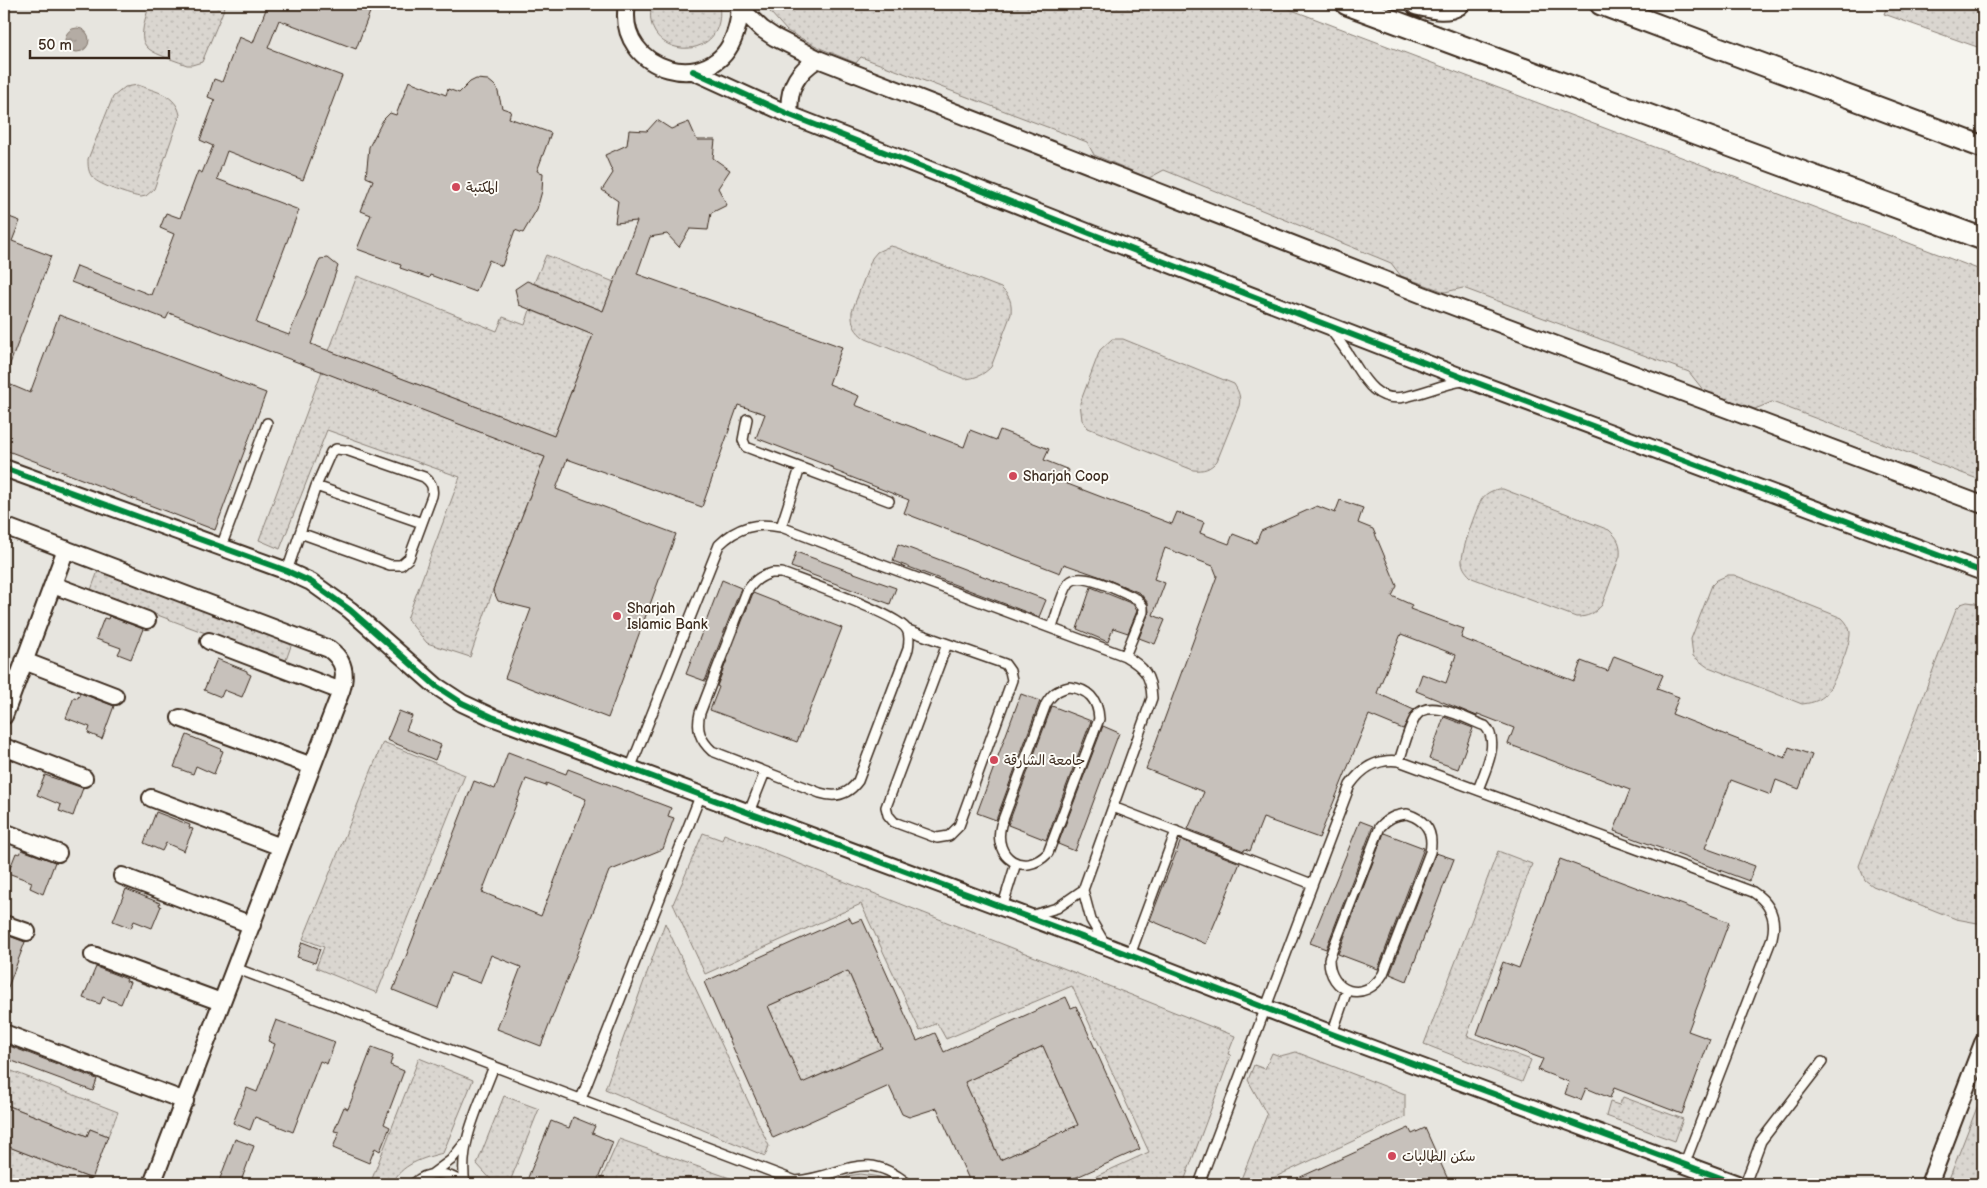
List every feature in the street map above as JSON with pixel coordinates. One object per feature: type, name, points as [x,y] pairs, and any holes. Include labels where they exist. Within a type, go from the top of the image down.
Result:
[{"type":"street","points":[[1417,4],[1440,9],[1458,4]]},
{"type":"street","points":[[1602,4],[1983,147]]},
{"type":"street","points":[[1357,5],[1983,239]]},
{"type":"street","points":[[739,6],[762,29],[818,59],[1423,295],[1983,505]]},
{"type":"street","points":[[624,7],[628,30],[635,46],[646,58],[660,67],[676,71],[693,70],[709,65],[723,54],[733,41],[738,24],[739,6]]},
{"type":"street","points":[[790,115],[790,92],[794,81],[809,64],[818,59]]},
{"type":"street","points":[[693,70],[790,115],[1326,325],[1983,572]]},
{"type":"street","points":[[4,468],[287,571],[311,582],[350,610],[436,686],[462,703],[492,717],[1130,955],[1332,1034],[1737,1184]]},
{"type":"street","points":[[4,526],[329,649],[342,662],[344,681],[341,691],[152,1184]]},
{"type":"street","points":[[4,716],[66,549]]},
{"type":"street","points":[[52,584],[147,620]]},
{"type":"street","points":[[208,641],[341,691]]},
{"type":"street","points":[[24,662],[116,696]]},
{"type":"street","points":[[180,718],[312,766]]},
{"type":"street","points":[[4,747],[84,778]]},
{"type":"street","points":[[151,798],[281,847]]},
{"type":"street","points":[[4,832],[58,853]]},
{"type":"street","points":[[122,876],[252,924]]},
{"type":"street","points":[[4,924],[27,932]]},
{"type":"street","points":[[93,955],[221,1002]]},
{"type":"street","points":[[4,1033],[185,1101]]},
{"type":"street","points":[[1929,1184],[1983,1043]]},
{"type":"lane","points":[[1326,325],[1350,356],[1362,378],[1369,387],[1379,394],[1402,398],[1440,386],[1469,380]]},
{"type":"lane","points":[[747,419],[743,440],[746,447],[889,501]]},
{"type":"lane","points":[[221,547],[267,423]]},
{"type":"lane","points":[[287,571],[316,486],[330,452],[341,448],[428,479],[431,483],[433,492],[409,558],[401,565],[390,565],[300,533]]},
{"type":"lane","points":[[782,527],[800,468]]},
{"type":"lane","points":[[316,486],[422,522]]},
{"type":"lane","points":[[630,769],[719,546],[729,536],[741,529],[761,524],[782,527],[1052,627],[1138,663],[1146,673],[1151,685],[1152,698],[1083,890],[1091,920],[1106,946]]},
{"type":"lane","points":[[908,630],[908,648],[858,781],[853,788],[837,796],[828,796],[712,751],[704,744],[699,734],[700,713],[747,591],[753,582],[766,574],[782,573],[897,620],[908,630],[1005,664],[1010,671],[1012,680],[959,826],[949,836],[937,838],[894,822],[888,815],[886,807],[947,644]]},
{"type":"lane","points":[[1052,627],[1068,585],[1076,578],[1086,578],[1141,602],[1143,612],[1125,656]]},
{"type":"lane","points":[[1069,687],[1079,688],[1088,692],[1095,700],[1099,709],[1099,719],[1096,728],[1048,853],[1042,860],[1034,864],[1016,863],[1008,858],[998,843],[1000,825],[1046,704],[1051,696],[1059,690],[1069,687]]},
{"type":"lane","points":[[1398,761],[1415,717],[1424,710],[1435,707],[1485,726],[1491,735],[1492,745],[1478,790]]},
{"type":"lane","points":[[1199,1184],[1350,784],[1364,769],[1372,764],[1390,760],[1398,761],[1478,790],[1753,892],[1766,901],[1774,923],[1772,938],[1684,1165]]},
{"type":"lane","points":[[749,812],[765,772]]},
{"type":"lane","points":[[581,1099],[701,794]]},
{"type":"lane","points":[[1113,807],[1312,884]]},
{"type":"lane","points":[[1407,814],[1416,817],[1425,823],[1430,832],[1432,842],[1430,852],[1383,974],[1378,983],[1369,989],[1358,992],[1347,990],[1333,978],[1329,968],[1329,959],[1380,827],[1387,819],[1396,815],[1407,814]]},
{"type":"lane","points":[[1130,955],[1176,831]]},
{"type":"lane","points":[[1002,908],[1016,863]]},
{"type":"lane","points":[[1026,917],[1057,908],[1083,890]]},
{"type":"lane","points":[[235,968],[797,1183],[823,1177],[855,1166],[875,1166],[894,1172],[908,1184]]},
{"type":"lane","points":[[1332,1034],[1347,990]]},
{"type":"lane","points":[[1745,1184],[1761,1141],[1822,1062]]},
{"type":"lane","points":[[465,1184],[463,1163],[466,1142],[494,1066]]},
{"type":"lane","points":[[413,1184],[419,1179],[432,1174],[451,1160],[466,1142]]},
{"type":"lane","points":[[823,1184],[836,1172]]},
{"type":"lane","points":[[432,1174],[450,1175],[465,1184]]},
{"type":"shaded area","name":"جامعة الشارقة","points":[[4,4],[1105,4],[1983,336],[1983,1184],[4,1184]]},
{"type":"shaded area","points":[[150,4],[226,4],[202,62],[187,65],[152,51],[146,46],[143,40],[143,32]]},
{"type":"shaded area","points":[[652,4],[719,4],[718,24],[711,38],[699,46],[684,48],[670,45],[658,36],[651,23]]},
{"type":"shaded area","points":[[763,4],[1276,4],[1983,271],[1983,481],[1772,402],[1755,409],[1704,391],[1689,372],[1463,288],[1445,292],[1401,276],[1391,263],[1164,170],[1149,178],[1094,155],[1087,142],[861,57],[856,63],[822,49],[787,31]]},
{"type":"shaded area","points":[[1888,4],[1983,4],[1983,49],[1884,14]]},
{"type":"shaded area","points":[[138,85],[170,98],[178,108],[180,115],[154,189],[146,196],[141,197],[115,190],[96,181],[90,173],[88,162],[113,97],[125,87]]},
{"type":"shaded area","points":[[890,246],[1001,288],[1006,294],[1011,303],[1011,314],[991,367],[985,372],[976,377],[965,379],[866,339],[859,334],[853,324],[852,311],[872,258],[877,252]]},
{"type":"shaded area","points":[[546,255],[614,282],[603,311],[534,283]]},
{"type":"shaded area","points":[[357,276],[497,331],[503,317],[525,325],[530,310],[593,335],[554,436],[329,351]]},
{"type":"shaded area","points":[[1112,339],[1123,339],[1234,384],[1239,395],[1239,406],[1217,461],[1212,466],[1204,470],[1193,470],[1088,428],[1082,420],[1080,403],[1100,350]]},
{"type":"shaded area","points":[[322,371],[545,457],[493,590],[470,657],[427,643],[407,619],[460,477],[327,430],[280,549],[259,540]]},
{"type":"shaded area","points":[[1503,489],[1609,530],[1615,536],[1620,548],[1620,556],[1602,605],[1596,611],[1587,616],[1576,617],[1472,578],[1467,573],[1464,569],[1462,557],[1473,520],[1484,497],[1489,492]]},
{"type":"shaded area","points":[[98,571],[292,643],[285,663],[91,590]]},
{"type":"shaded area","points":[[1728,575],[1734,575],[1842,618],[1845,621],[1850,632],[1848,646],[1836,675],[1824,696],[1811,703],[1802,704],[1706,666],[1693,656],[1691,639],[1712,585],[1717,580]]},
{"type":"shaded area","points":[[1967,602],[1983,606],[1983,924],[1956,919],[1873,886],[1865,880],[1859,866],[1956,609],[1961,604]]},
{"type":"shaded area","points":[[383,742],[465,775],[377,993],[316,968],[324,947],[303,939]]},
{"type":"shaded area","points":[[703,833],[722,840],[724,834],[1235,1036],[1228,1054],[1231,1055],[1183,1184],[1079,1184],[1149,1152],[1072,986],[946,1039],[937,1023],[920,1031],[861,904],[705,974],[673,904]]},
{"type":"shaded area","points":[[1498,851],[1532,864],[1467,1036],[1531,1060],[1522,1082],[1424,1044]]},
{"type":"shaded area","points":[[665,923],[769,1146],[765,1156],[605,1089]]},
{"type":"shaded area","points":[[848,971],[888,1062],[870,1053],[811,1079],[807,1096],[768,1006]]},
{"type":"shaded area","points":[[1043,1046],[1078,1125],[987,1166],[996,1150],[969,1091],[953,1087]]},
{"type":"shaded area","points":[[1296,1052],[1405,1094],[1405,1117],[1260,1184],[1239,1184],[1267,1115],[1248,1080],[1254,1065],[1265,1069],[1272,1053],[1280,1056]]},
{"type":"shaded area","points":[[419,1058],[473,1080],[443,1153],[413,1163],[401,1171],[392,1184],[370,1184]]},
{"type":"shaded area","points":[[4,1068],[118,1112],[108,1136],[90,1129],[87,1136],[4,1104]]},
{"type":"shaded area","points":[[1983,1092],[1983,1184],[1947,1184]]},
{"type":"shaded area","points":[[504,1096],[539,1109],[509,1184],[495,1184],[477,1164]]},
{"type":"shaded area","points":[[1623,1097],[1683,1119],[1675,1141],[1606,1116],[1610,1102],[1619,1105]]},
{"type":"shaded area","points":[[619,1139],[747,1184],[599,1184]]},
{"type":"shaded area","points":[[4,1145],[92,1179],[90,1184],[4,1184]]},
{"type":"shaded area","points":[[860,1174],[880,1177],[891,1184],[836,1184],[848,1176]]},
{"type":"water","points":[[77,28],[86,31],[89,40],[86,49],[77,52],[68,49],[65,40],[68,31]]},
{"type":"building","points":[[268,4],[373,4],[356,49],[279,20],[268,48],[342,76],[303,180],[227,151],[217,179],[299,210],[256,323],[289,335],[320,259],[328,258],[338,266],[311,344],[554,436],[593,335],[519,305],[515,289],[527,281],[603,311],[637,221],[615,223],[618,201],[602,190],[613,173],[605,155],[627,145],[629,130],[647,131],[657,120],[671,129],[689,122],[697,140],[715,140],[713,158],[730,170],[718,188],[727,205],[711,213],[708,230],[690,229],[679,247],[667,234],[650,237],[637,274],[842,347],[829,384],[859,396],[855,405],[964,447],[970,430],[996,440],[1000,430],[1049,449],[1044,460],[1069,470],[1065,483],[1172,524],[1177,512],[1204,522],[1200,533],[1229,544],[1233,534],[1256,543],[1261,531],[1317,506],[1335,513],[1340,500],[1363,508],[1358,523],[1373,529],[1397,586],[1392,596],[1412,605],[1410,609],[1464,629],[1461,638],[1574,681],[1581,661],[1608,671],[1614,656],[1663,675],[1657,689],[1679,697],[1672,714],[1785,758],[1789,747],[1812,755],[1799,789],[1776,780],[1771,795],[1731,780],[1705,848],[1755,866],[1749,881],[1614,831],[1630,790],[1508,744],[1514,728],[1478,714],[1477,716],[1416,691],[1422,674],[1446,683],[1456,655],[1401,634],[1377,693],[1414,710],[1403,729],[1369,715],[1319,838],[1263,818],[1250,851],[1245,849],[1244,851],[1188,829],[1204,792],[1146,769],[1217,576],[1213,566],[1165,548],[1154,579],[1165,583],[1153,615],[1165,620],[1155,644],[1139,638],[1149,612],[1148,603],[1140,593],[1064,564],[1060,573],[904,513],[909,500],[756,438],[765,414],[738,405],[702,507],[567,459],[556,489],[676,534],[608,718],[505,678],[531,609],[498,601],[493,590],[545,457],[169,313],[166,319],[71,282],[77,266],[151,295],[174,234],[160,228],[166,213],[180,218],[198,171],[202,173],[213,146],[200,140],[215,100],[208,97],[214,79],[222,82],[239,37],[253,43]]},
{"type":"building","name":"المكتبة","points":[[476,79],[488,80],[497,88],[502,108],[511,111],[509,118],[551,133],[537,171],[543,173],[542,191],[537,209],[523,233],[515,230],[502,266],[489,260],[476,292],[430,275],[429,278],[400,268],[401,265],[357,249],[371,215],[361,211],[373,180],[366,177],[369,147],[383,120],[390,113],[396,115],[409,81],[446,95],[448,89],[459,93]]},
{"type":"building","points":[[4,215],[20,221],[12,241],[51,256],[5,377]]},
{"type":"building","points":[[59,315],[266,393],[215,530],[8,451],[9,448],[4,447],[4,382],[30,393]]},
{"type":"building","points":[[898,544],[1046,600],[1039,617],[893,561]]},
{"type":"building","points":[[796,552],[896,588],[890,604],[791,567]]},
{"type":"building","points":[[722,580],[741,588],[705,681],[686,674]]},
{"type":"building","points":[[1091,587],[1133,604],[1137,611],[1128,633],[1113,628],[1108,642],[1077,629]]},
{"type":"building","points":[[753,593],[842,628],[797,742],[710,710],[719,687],[717,686]]},
{"type":"building","points":[[109,616],[143,629],[131,659],[118,654],[121,648],[96,639],[104,618],[108,619]]},
{"type":"building","points":[[217,659],[247,671],[251,675],[242,697],[224,690],[221,697],[204,690]]},
{"type":"building","points":[[80,693],[114,706],[102,739],[88,733],[90,727],[66,718],[74,697],[78,698]]},
{"type":"building","points":[[1021,694],[1040,701],[996,820],[977,813]]},
{"type":"building","points":[[1052,706],[1091,721],[1046,840],[1008,825]]},
{"type":"building","points":[[399,711],[412,716],[406,730],[441,745],[435,760],[387,740]]},
{"type":"building","points":[[1444,717],[1473,728],[1458,769],[1429,759]]},
{"type":"building","points":[[1103,726],[1119,733],[1075,851],[1058,844]]},
{"type":"building","points":[[187,735],[223,751],[214,774],[196,766],[193,774],[174,767]]},
{"type":"building","points":[[508,752],[566,774],[568,769],[671,808],[668,816],[674,818],[663,849],[609,871],[541,1046],[497,1029],[521,967],[491,955],[480,983],[451,973],[438,1008],[393,990],[474,781],[495,789]],"holes":[[[526,779],[546,786],[546,783],[586,799],[541,916],[482,892]]]},
{"type":"building","points":[[45,775],[83,788],[73,816],[59,811],[61,805],[37,795]]},
{"type":"building","points":[[156,812],[190,825],[189,828],[193,829],[184,851],[166,843],[162,851],[144,843]]},
{"type":"building","points":[[1360,821],[1373,826],[1326,949],[1310,943]]},
{"type":"building","points":[[1384,833],[1424,848],[1378,969],[1338,954]]},
{"type":"building","points":[[1181,840],[1240,863],[1206,944],[1150,920]]},
{"type":"building","points":[[22,850],[55,862],[43,894],[30,888],[32,882],[8,873],[16,853],[20,854]]},
{"type":"building","points":[[1436,853],[1454,859],[1407,981],[1390,974]]},
{"type":"building","points":[[1560,859],[1729,922],[1688,1031],[1710,1039],[1682,1114],[1614,1088],[1610,1098],[1586,1088],[1581,1100],[1565,1094],[1569,1082],[1538,1070],[1543,1059],[1477,1034],[1503,962],[1519,968]]},
{"type":"building","points":[[126,889],[160,903],[159,905],[161,906],[152,928],[134,921],[131,928],[113,921]]},
{"type":"building","points":[[849,917],[852,923],[862,919],[917,1041],[935,1033],[944,1052],[1066,997],[1071,1008],[1076,1006],[1140,1149],[1061,1184],[971,1184],[937,1108],[909,1117],[902,1114],[889,1086],[773,1138],[704,982]],"holes":[[[848,971],[882,1048],[802,1083],[768,1006]],[[1043,1046],[1078,1125],[1000,1160],[965,1082]]]},
{"type":"building","points":[[4,934],[25,942],[5,995],[4,995]]},
{"type":"building","points":[[302,942],[320,949],[315,963],[297,957]]},
{"type":"building","points":[[96,967],[127,979],[126,981],[130,982],[121,1004],[103,997],[100,1004],[83,998]]},
{"type":"building","points":[[276,1020],[335,1042],[327,1064],[320,1061],[293,1132],[255,1117],[250,1130],[233,1123],[247,1088],[257,1092],[275,1044],[268,1041]]},
{"type":"building","points":[[4,1044],[97,1079],[93,1091],[4,1058]]},
{"type":"building","points":[[372,1047],[393,1055],[390,1065],[404,1071],[384,1124],[390,1127],[380,1151],[375,1148],[369,1163],[333,1148],[339,1132],[334,1131],[344,1107],[348,1109]]},
{"type":"building","points":[[4,1104],[87,1136],[90,1129],[108,1136],[92,1179],[4,1145]]},
{"type":"building","points":[[573,1117],[595,1126],[592,1133],[613,1142],[596,1184],[537,1184],[527,1180],[551,1121],[569,1128]]},
{"type":"building","name":"سكن الطالبات","points":[[1409,1128],[1412,1134],[1425,1128],[1450,1184],[1410,1184],[1407,1178],[1393,1184],[1285,1184]]},
{"type":"building","points":[[235,1139],[254,1146],[240,1184],[227,1184],[219,1181]]},
{"type":"cycle path","points":[[693,71],[790,115],[1092,234],[1469,380],[1983,572]]},
{"type":"cycle path","points":[[4,468],[287,571],[311,582],[350,610],[436,686],[462,703],[492,717],[1106,946],[1332,1034],[1737,1184]]},
{"type":"place","name":"المكتبة","points":[[456,187]]},
{"type":"place","name":"Sharjah Coop","points":[[1013,476]]},
{"type":"place","name":"Sharjah Islamic Bank","points":[[617,616]]},
{"type":"place","name":"جامعة الشارقة","points":[[994,760]]},
{"type":"place","name":"سكن الطالبات","points":[[1392,1156]]}]
